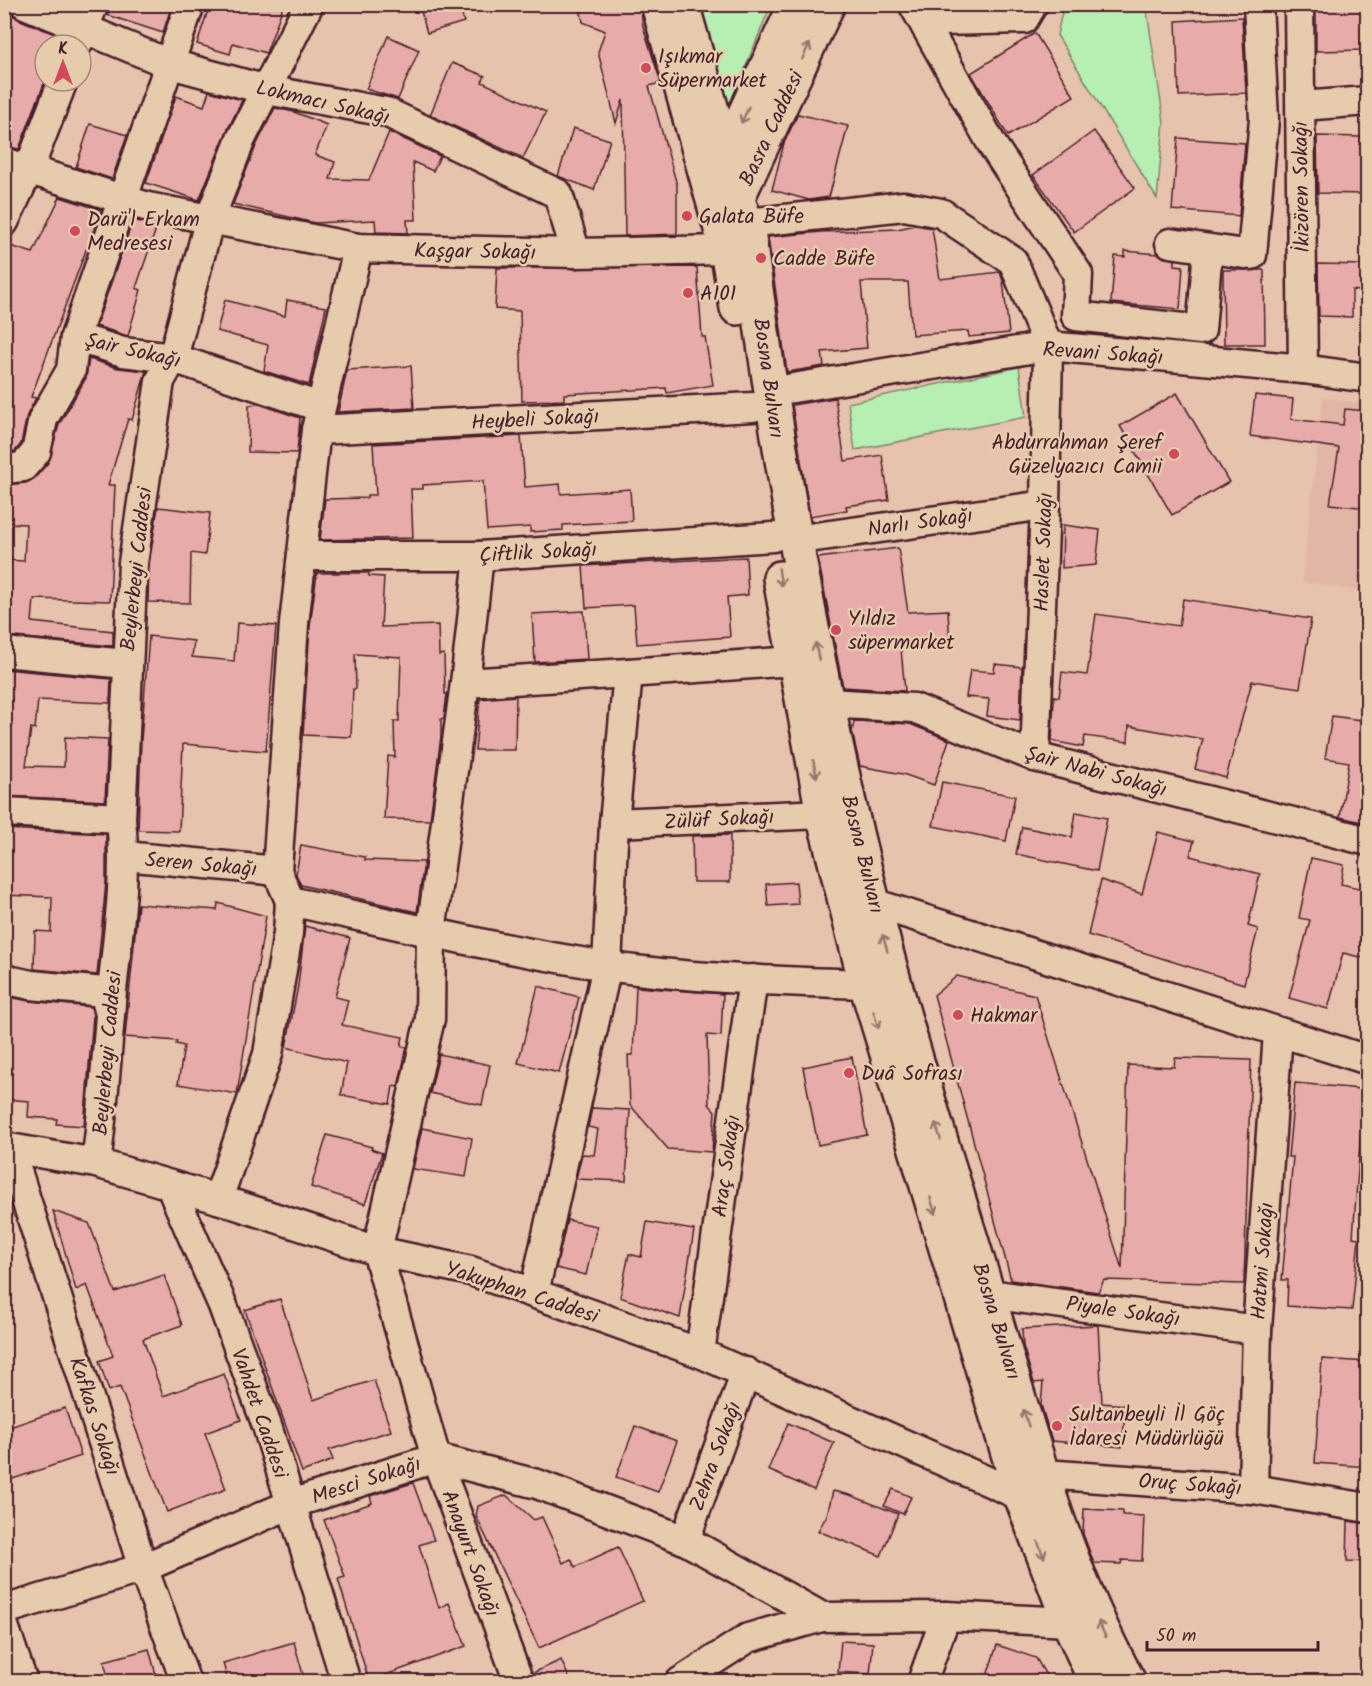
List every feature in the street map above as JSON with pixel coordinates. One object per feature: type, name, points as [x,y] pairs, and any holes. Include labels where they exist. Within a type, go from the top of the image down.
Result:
[{"type":"main road","name":"Bosna Bulvarı","points":[[658,4],[731,204],[727,250],[761,400]]},
{"type":"main road","name":"Bosna Bulvarı","points":[[682,4],[725,158],[784,538],[794,660],[823,814],[866,984],[1032,1485],[1075,1566],[1113,1654],[1129,1682]]},
{"type":"main road","name":"Basra Caddesi","points":[[725,158],[796,4]]},
{"type":"main road","name":"Basra Caddesi","points":[[731,204],[828,4]]},
{"type":"main road","name":"Bosna Bulvarı","points":[[784,538],[827,703],[873,903],[928,1097],[988,1294],[1032,1485],[1069,1622],[1096,1681]]},
{"type":"street","name":"Lokmacı Sokağı","points":[[25,4],[85,26],[167,63],[267,90],[386,112],[558,194],[576,253]]},
{"type":"street","name":"Şair Sokağı","points":[[190,4],[167,63],[148,132],[75,337],[123,352],[173,358],[318,419]]},
{"type":"street","name":"Beylerbeyi Caddesi","points":[[96,1163],[106,1089],[110,1014],[125,856],[121,818],[126,664],[133,563],[160,381],[173,358],[210,218],[241,139],[309,4]]},
{"type":"street","points":[[919,16],[942,21],[1024,19],[1033,4]]},
{"type":"street","points":[[1170,243],[1252,255],[1264,119],[1258,4]]},
{"type":"street","name":"İkizören Sokağı","points":[[1299,4],[1303,369]]},
{"type":"street","points":[[919,16],[993,146],[1078,274],[1076,316],[1201,330],[1208,249]]},
{"type":"street","points":[[4,222],[16,167],[56,93]]},
{"type":"street","points":[[1300,106],[1368,101]]},
{"type":"street","name":"Kaşgar Sokağı","points":[[16,167],[123,197],[148,207],[358,248],[576,253],[727,250]]},
{"type":"street","name":"Haslet Sokağı","points":[[731,204],[904,206],[941,213],[1013,261],[1048,346],[1045,505],[1035,757]]},
{"type":"street","points":[[727,250],[731,204]]},
{"type":"street","points":[[218,1199],[268,1054],[288,933],[290,901],[277,871],[294,624],[318,419],[358,248]]},
{"type":"street","points":[[4,469],[23,467],[36,452],[43,419],[71,370],[75,337]]},
{"type":"street","name":"Revani Sokağı","points":[[761,400],[1048,346],[1303,369],[1368,378]]},
{"type":"street","name":"Heybeli Sokağı","points":[[318,419],[761,400]]},
{"type":"street","name":"Narlı Sokağı","points":[[784,538],[1045,505]]},
{"type":"street","name":"Çiftlik Sokağı","points":[[302,556],[479,556],[784,538]]},
{"type":"street","points":[[377,1251],[430,1019],[431,932],[465,683],[479,556]]},
{"type":"street","points":[[4,652],[126,664]]},
{"type":"street","points":[[465,683],[794,660]]},
{"type":"street","points":[[534,1293],[607,966],[614,823],[628,673]]},
{"type":"street","name":"Şair Nabi Sokağı","points":[[827,703],[914,708],[1035,757],[1368,841]]},
{"type":"street","points":[[4,812],[121,818]]},
{"type":"street","name":"Zülüf Sokağı","points":[[614,823],[823,814]]},
{"type":"street","name":"Seren Sokağı","points":[[125,856],[277,871]]},
{"type":"street","points":[[290,901],[431,932],[607,966],[753,979],[866,984]]},
{"type":"street","points":[[873,903],[1368,1060]]},
{"type":"street","points":[[4,979],[31,985],[104,992],[110,1014]]},
{"type":"street","name":"Araç Sokağı","points":[[700,1353],[753,979]]},
{"type":"street","name":"Hatmi Sokağı","points":[[1253,1489],[1257,1330],[1278,1033]]},
{"type":"street","name":"Yakuphan Caddesi","points":[[7,1148],[96,1163],[218,1199],[377,1251],[471,1271],[700,1353],[1032,1485]]},
{"type":"street","name":"Kafkas Sokağı","points":[[7,1148],[143,1568],[186,1682]]},
{"type":"street","name":"Vahdet Caddesi","points":[[170,1185],[223,1306],[267,1426],[346,1682]]},
{"type":"street","name":"Anayurt Sokağı","points":[[377,1251],[436,1458],[519,1682]]},
{"type":"street","name":"Piyale Sokağı","points":[[988,1294],[1257,1330]]},
{"type":"street","name":"Zehra Sokağı","points":[[685,1540],[746,1372]]},
{"type":"street","name":"Mesci Sokağı","points":[[4,1610],[143,1568],[291,1504],[436,1458],[537,1484],[685,1540],[822,1617]]},
{"type":"street","name":"Oruç Sokağı","points":[[1032,1485],[1253,1489],[1368,1508]]},
{"type":"street","points":[[922,1682],[946,1616]]},
{"type":"street","points":[[680,1682],[748,1638],[822,1617],[946,1616],[1069,1622]]},
{"type":"street","points":[[4,1626],[23,1682]]},
{"type":"shaded area","points":[[1323,397],[1367,404],[1367,592],[1302,582]]},
{"type":"green space","points":[[698,5],[771,5],[729,107]]},
{"type":"green space","points":[[1062,5],[1146,5],[1164,122],[1157,199],[1057,35]]},
{"type":"green space","points":[[1019,367],[1026,417],[855,450],[848,403]]},
{"type":"building","points":[[4,4],[9,4],[12,14],[18,19],[52,33],[33,33],[33,93],[40,93],[19,149],[4,146]]},
{"type":"building","points":[[110,4],[172,4],[163,33],[107,15]]},
{"type":"building","points":[[210,4],[284,4],[266,53],[233,43],[230,54],[197,44]]},
{"type":"building","points":[[419,4],[459,4],[464,22],[427,33]]},
{"type":"building","points":[[579,4],[640,4],[643,26],[661,83],[649,86],[677,185],[677,234],[625,236],[623,100],[616,123],[598,52],[605,31],[583,22]]},
{"type":"building","points":[[1363,6],[1365,50],[1316,51],[1316,7]]},
{"type":"building","points":[[1242,17],[1246,93],[1179,96],[1176,21]]},
{"type":"building","points":[[1035,33],[1074,96],[1008,136],[971,73]]},
{"type":"building","points":[[388,36],[419,50],[398,99],[366,89]]},
{"type":"building","points":[[452,63],[485,76],[482,82],[546,112],[523,158],[430,115]]},
{"type":"building","points":[[209,91],[242,100],[199,200],[146,183],[176,96],[204,106]]},
{"type":"building","points":[[275,108],[294,112],[327,125],[315,155],[335,162],[330,179],[369,180],[389,132],[440,156],[433,171],[413,162],[416,220],[407,220],[408,233],[376,232],[375,220],[315,223],[233,204],[256,146]]},
{"type":"building","points":[[798,114],[848,126],[829,197],[809,200],[772,190],[784,143]]},
{"type":"building","points":[[90,124],[127,135],[112,179],[76,167]]},
{"type":"building","points":[[573,128],[610,140],[594,190],[558,176]]},
{"type":"building","points":[[1094,131],[1135,188],[1074,232],[1033,175]]},
{"type":"building","points":[[1317,136],[1363,137],[1363,194],[1318,193]]},
{"type":"building","points":[[1178,138],[1245,143],[1239,216],[1172,210]]},
{"type":"building","points":[[60,197],[101,210],[31,397],[36,398],[27,415],[21,444],[15,451],[4,452],[4,244],[33,253]]},
{"type":"building","points":[[133,220],[157,226],[136,288],[141,290],[128,336],[96,326]]},
{"type":"building","points":[[915,225],[932,228],[940,279],[1000,272],[1009,333],[969,337],[968,331],[912,335],[908,282],[861,282],[867,348],[822,352],[824,366],[787,372],[768,237],[898,229]]},
{"type":"building","points":[[1125,251],[1158,254],[1175,260],[1175,265],[1183,266],[1180,309],[1111,303],[1115,256],[1125,257]]},
{"type":"building","points":[[1318,264],[1368,265],[1368,292],[1352,290],[1352,317],[1319,316]]},
{"type":"building","points":[[697,267],[702,337],[705,337],[713,385],[667,393],[666,388],[564,394],[564,400],[522,401],[520,311],[495,309],[497,268]]},
{"type":"building","points":[[1223,270],[1264,270],[1265,344],[1224,344]]},
{"type":"building","points":[[225,300],[285,316],[287,300],[326,307],[309,385],[264,371],[268,345],[217,331]]},
{"type":"building","points":[[89,359],[118,368],[146,371],[132,420],[128,419],[108,485],[115,485],[110,601],[34,599],[32,622],[113,631],[113,646],[4,636],[4,560],[24,561],[26,524],[4,523],[4,485],[26,483],[35,478],[48,463],[59,425],[86,378]]},
{"type":"building","points":[[411,366],[414,408],[338,412],[347,370]]},
{"type":"building","name":"Abdurrahman Şeref Güzelyazıcı Camii","points":[[1177,393],[1229,482],[1172,515],[1120,426]]},
{"type":"building","points":[[1255,395],[1293,399],[1291,419],[1343,425],[1345,409],[1368,411],[1368,508],[1330,504],[1339,448],[1250,436]]},
{"type":"building","points":[[835,398],[845,461],[882,455],[889,500],[846,506],[847,510],[810,516],[792,405]]},
{"type":"building","points":[[259,404],[300,418],[297,453],[248,452],[249,405]]},
{"type":"building","points":[[521,436],[525,487],[560,484],[561,494],[630,489],[632,521],[563,525],[563,530],[530,532],[530,527],[487,530],[483,481],[423,485],[423,489],[411,489],[413,538],[320,540],[325,499],[367,498],[367,495],[376,495],[373,444]]},
{"type":"building","points":[[158,507],[210,513],[205,555],[191,553],[190,603],[148,602],[149,565]]},
{"type":"building","points":[[1063,525],[1100,530],[1096,565],[1062,568]]},
{"type":"building","points":[[898,548],[908,612],[948,610],[950,646],[901,649],[905,691],[843,687],[818,558]]},
{"type":"building","points":[[746,557],[748,595],[727,597],[730,637],[637,644],[634,605],[586,608],[583,566]]},
{"type":"building","points":[[317,573],[369,573],[369,576],[384,577],[381,627],[438,625],[439,655],[444,654],[445,694],[447,694],[444,718],[441,719],[441,736],[430,820],[384,819],[388,756],[395,757],[394,721],[399,721],[401,657],[355,654],[356,689],[353,689],[351,737],[303,735],[310,626]]},
{"type":"building","points":[[1183,599],[1311,619],[1300,688],[1252,681],[1226,778],[1195,769],[1203,739],[1129,726],[1128,742],[1085,736],[1083,747],[1052,741],[1054,696],[1059,697],[1062,672],[1087,675],[1096,614],[1179,626]]},
{"type":"building","points":[[584,611],[587,659],[535,662],[532,614]]},
{"type":"building","points":[[237,623],[276,626],[266,751],[183,744],[179,831],[138,830],[141,740],[149,636],[194,641],[192,657],[234,661]]},
{"type":"building","points":[[995,664],[1022,667],[1020,720],[987,716],[989,699],[966,697],[970,670],[994,672]]},
{"type":"building","points":[[4,669],[111,679],[110,703],[38,700],[35,729],[31,728],[26,766],[64,767],[65,737],[108,739],[105,801],[4,796]]},
{"type":"building","points":[[516,696],[515,750],[475,750],[480,699]]},
{"type":"building","points":[[1332,716],[1368,721],[1368,789],[1362,822],[1340,817],[1349,762],[1325,758]]},
{"type":"building","points":[[854,721],[910,724],[949,740],[934,785],[903,774],[860,766],[852,732]]},
{"type":"building","points":[[942,782],[1015,796],[1006,841],[933,826]]},
{"type":"building","points":[[1076,812],[1107,818],[1097,871],[1016,854],[1022,827],[1072,837]]},
{"type":"building","points":[[4,829],[106,834],[106,882],[97,975],[34,969],[35,931],[51,932],[52,897],[4,895]]},
{"type":"building","points":[[1158,832],[1194,841],[1190,856],[1260,874],[1248,926],[1258,929],[1244,984],[1088,935],[1101,880],[1142,894]]},
{"type":"building","points":[[730,835],[730,882],[693,882],[692,836]]},
{"type":"building","points":[[301,845],[365,857],[365,860],[424,862],[417,912],[301,885],[296,874]]},
{"type":"building","points":[[1311,858],[1344,865],[1341,884],[1368,890],[1368,959],[1343,953],[1328,1009],[1289,998],[1310,920],[1299,918]]},
{"type":"building","points":[[796,882],[798,904],[768,906],[766,884]]},
{"type":"building","points":[[218,903],[266,916],[237,1094],[178,1084],[184,1046],[176,1044],[177,1041],[125,1037],[138,904],[217,910]]},
{"type":"building","points":[[305,926],[350,938],[335,997],[348,1000],[342,1025],[403,1037],[401,1046],[407,1047],[398,1087],[393,1086],[390,1104],[341,1095],[347,1063],[286,1047],[298,986]]},
{"type":"building","points":[[957,976],[1035,995],[1122,1269],[1128,1065],[1174,1067],[1175,1058],[1251,1060],[1244,1284],[1104,1280],[1098,1292],[1011,1280],[934,995]]},
{"type":"building","points":[[538,986],[579,997],[559,1073],[518,1063]]},
{"type":"building","points":[[636,987],[723,994],[721,1036],[707,1035],[709,1104],[715,1111],[712,1152],[668,1149],[630,1105],[628,1055],[633,1055]]},
{"type":"building","points":[[4,996],[29,1001],[91,1007],[93,1016],[84,1126],[56,1124],[57,1119],[28,1117],[29,1101],[4,1099]]},
{"type":"building","points":[[439,1054],[490,1065],[482,1105],[430,1093]]},
{"type":"building","points":[[852,1057],[867,1135],[818,1145],[803,1067]]},
{"type":"building","points":[[1295,1083],[1360,1089],[1359,1116],[1362,1116],[1353,1237],[1359,1238],[1352,1310],[1287,1306],[1288,1280],[1282,1280],[1293,1157],[1288,1157]]},
{"type":"building","points":[[592,1108],[630,1110],[626,1181],[576,1179],[582,1154],[594,1155],[598,1129],[588,1127]]},
{"type":"building","points":[[422,1128],[472,1138],[466,1177],[413,1169]]},
{"type":"building","points":[[327,1135],[372,1147],[371,1149],[382,1153],[365,1204],[311,1187]]},
{"type":"building","points":[[53,1211],[89,1223],[115,1292],[164,1275],[182,1325],[143,1339],[163,1396],[224,1374],[241,1420],[205,1433],[226,1489],[167,1512],[120,1387],[109,1391],[99,1361],[113,1356],[87,1285],[76,1290]]},
{"type":"building","points":[[567,1220],[597,1226],[586,1275],[556,1268]]},
{"type":"building","points":[[647,1222],[694,1230],[680,1318],[620,1297],[629,1254],[641,1257]]},
{"type":"building","points":[[280,1299],[313,1400],[374,1380],[391,1431],[329,1450],[333,1460],[302,1472],[245,1310]]},
{"type":"building","points":[[1098,1325],[1102,1403],[1126,1405],[1122,1447],[1052,1441],[1041,1405],[1043,1382],[1034,1383],[1023,1346],[1022,1329]]},
{"type":"building","points":[[1322,1359],[1368,1362],[1368,1467],[1315,1463]]},
{"type":"building","points":[[65,1408],[81,1456],[4,1482],[4,1429]]},
{"type":"building","points":[[788,1423],[834,1443],[814,1490],[768,1470]]},
{"type":"building","points":[[635,1426],[677,1441],[658,1492],[616,1477]]},
{"type":"building","points":[[413,1483],[434,1540],[419,1545],[439,1608],[449,1603],[466,1646],[369,1681],[338,1579],[345,1577],[324,1520],[372,1503],[370,1496]]},
{"type":"building","points":[[893,1489],[911,1497],[903,1514],[884,1506]]},
{"type":"building","points":[[833,1491],[850,1495],[898,1514],[881,1556],[818,1531],[827,1515]]},
{"type":"building","points":[[506,1495],[534,1520],[542,1517],[563,1563],[571,1559],[575,1567],[618,1547],[643,1601],[539,1648],[476,1516],[478,1506]]},
{"type":"building","points":[[1084,1509],[1123,1511],[1123,1515],[1144,1516],[1142,1561],[1122,1560],[1121,1564],[1094,1563],[1083,1534]]},
{"type":"building","points":[[1348,1521],[1368,1524],[1368,1562],[1347,1561]]},
{"type":"building","points":[[841,1641],[873,1643],[870,1674],[838,1672]]},
{"type":"building","points":[[294,1642],[304,1678],[291,1682],[228,1682],[223,1663]]},
{"type":"building","points":[[997,1645],[1036,1658],[1050,1682],[985,1682]]},
{"type":"building","points":[[149,1649],[158,1682],[109,1682],[104,1661]]},
{"type":"building","points":[[561,1660],[571,1682],[535,1682],[533,1673]]},
{"type":"place","name":"Işıkmar Süpermarket","points":[[646,68]]},
{"type":"place","name":"Galata Büfe","points":[[687,216]]},
{"type":"place","name":"Darü'l Erkam Medresesi","points":[[75,231]]},
{"type":"place","name":"Cadde Büfe","points":[[761,258]]},
{"type":"place","name":"A101","points":[[688,293]]},
{"type":"place","name":"Abdurrahman Şeref Güzelyazıcı Camii","points":[[1174,454]]},
{"type":"place","name":"Yıldız süpermarket","points":[[836,630]]},
{"type":"place","name":"Hakmar","points":[[958,1015]]},
{"type":"place","name":"Duâ Sofrası","points":[[849,1073]]},
{"type":"place","name":"Sultanbeyli İl Göç İdaresi Müdürlüğü","points":[[1057,1426]]}]
